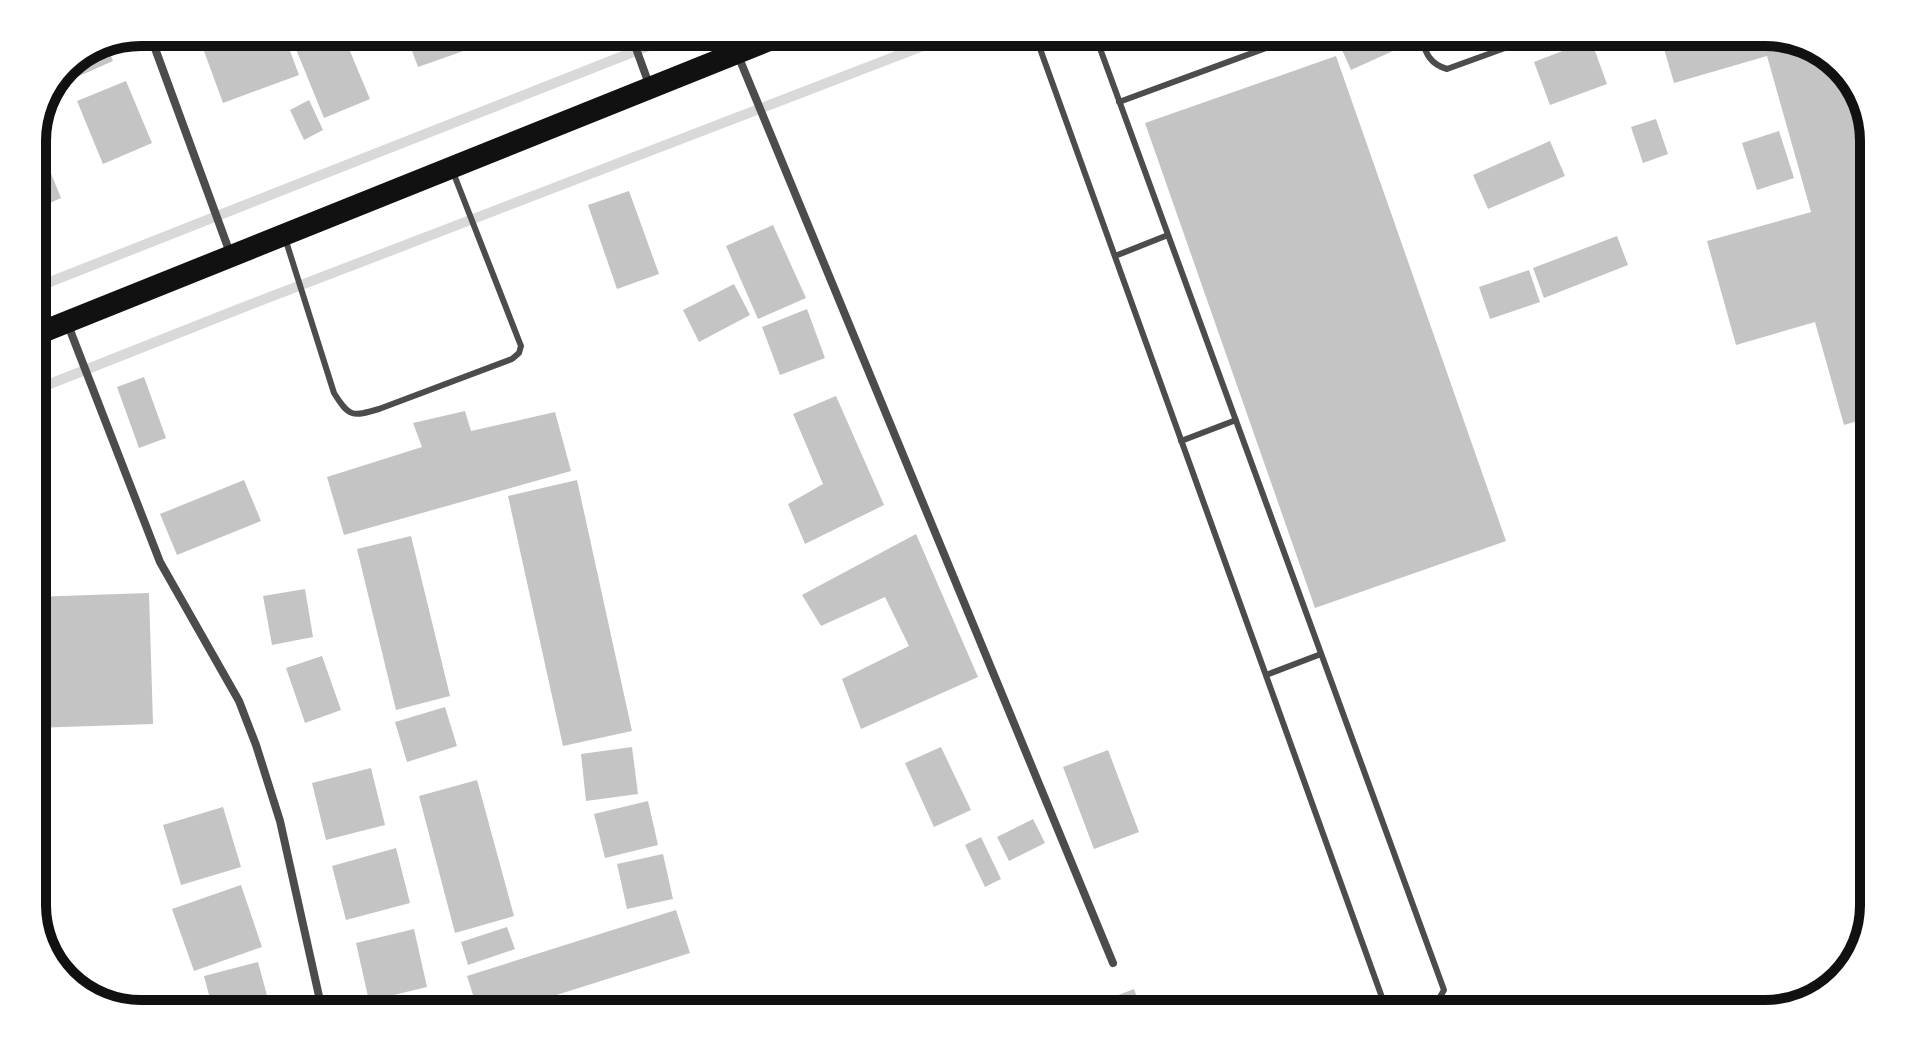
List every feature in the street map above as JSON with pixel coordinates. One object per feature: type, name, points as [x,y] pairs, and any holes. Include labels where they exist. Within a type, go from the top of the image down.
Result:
[{"type":"highway","points":[[46,330],[754,46]]},
{"type":"street","points":[[154,46],[231,257]]},
{"type":"street","points":[[635,46],[650,88]]},
{"type":"street","points":[[737,53],[1113,963]]},
{"type":"street","points":[[67,322],[160,562],[239,701],[256,745],[280,821],[320,1000]]},
{"type":"lane","points":[[1039,46],[1383,1000]]},
{"type":"lane","points":[[1099,46],[1444,990],[1438,1000]]},
{"type":"lane","points":[[1119,102],[1271,46]]},
{"type":"lane","points":[[1423,46],[1426,55],[1437,66],[1447,69],[1510,46]]},
{"type":"lane","points":[[284,235],[334,393],[345,410],[358,416],[512,359],[521,346],[452,168]]},
{"type":"lane","points":[[1115,256],[1168,235]]},
{"type":"lane","points":[[1181,441],[1236,420]]},
{"type":"lane","points":[[1266,675],[1321,654]]},
{"type":"building","points":[[202,46],[288,46],[299,75],[223,103]]},
{"type":"building","points":[[295,46],[348,46],[370,99],[324,118]]},
{"type":"building","points":[[410,46],[475,46],[475,47],[418,67]]},
{"type":"building","points":[[1340,46],[1404,46],[1351,70]]},
{"type":"building","points":[[1575,46],[1593,46],[1607,84],[1550,105],[1534,62]]},
{"type":"building","points":[[1663,46],[1765,46],[1789,49],[1807,56],[1828,70],[1844,88],[1855,111],[1860,135],[1860,420],[1844,425],[1815,322],[1736,345],[1707,241],[1811,212],[1767,56],[1674,83]]},
{"type":"building","points":[[109,52],[113,61],[68,81],[88,62],[105,53]]},
{"type":"building","points":[[1336,56],[1506,541],[1315,608],[1145,123]]},
{"type":"building","points":[[126,81],[152,143],[103,164],[77,101]]},
{"type":"building","points":[[309,100],[323,130],[304,140],[290,110]]},
{"type":"building","points":[[1656,119],[1668,154],[1643,163],[1631,127]]},
{"type":"building","points":[[1779,131],[1794,178],[1757,190],[1742,143]]},
{"type":"building","points":[[1550,141],[1565,176],[1488,209],[1473,175]]},
{"type":"building","points":[[46,161],[61,198],[46,205]]},
{"type":"building","points":[[629,191],[659,274],[617,289],[588,205]]},
{"type":"building","points":[[773,225],[806,298],[758,319],[726,246]]},
{"type":"building","points":[[1617,236],[1628,265],[1544,298],[1533,268]]},
{"type":"building","points":[[1529,270],[1540,302],[1490,319],[1479,287]]},
{"type":"building","points":[[734,284],[750,315],[699,342],[683,310]]},
{"type":"building","points":[[807,309],[825,358],[780,375],[762,327]]},
{"type":"building","points":[[144,377],[166,438],[139,448],[117,387]]},
{"type":"building","points":[[836,396],[884,505],[805,544],[788,504],[823,484],[793,414]]},
{"type":"building","points":[[465,411],[471,431],[555,412],[571,471],[344,535],[327,477],[422,447],[413,423]]},
{"type":"building","points":[[244,480],[261,521],[177,555],[160,514]]},
{"type":"building","points":[[577,480],[632,731],[563,746],[508,496]]},
{"type":"building","points":[[916,534],[978,677],[861,729],[842,679],[909,646],[885,597],[821,626],[802,595]]},
{"type":"building","points":[[411,536],[450,696],[396,710],[357,549]]},
{"type":"building","points":[[305,589],[313,637],[272,645],[263,596]]},
{"type":"building","points":[[149,593],[153,724],[46,728],[46,597]]},
{"type":"building","points":[[322,656],[341,710],[305,723],[286,668]]},
{"type":"building","points":[[445,707],[457,746],[407,762],[395,722]]},
{"type":"building","points":[[632,747],[638,794],[586,801],[581,754]]},
{"type":"building","points":[[941,747],[971,810],[934,827],[905,763]]},
{"type":"building","points":[[1108,750],[1139,832],[1094,849],[1063,767]]},
{"type":"building","points":[[371,768],[385,825],[326,840],[312,783]]},
{"type":"building","points":[[477,780],[514,916],[455,933],[419,796]]},
{"type":"building","points":[[648,801],[658,845],[605,858],[594,814]]},
{"type":"building","points":[[223,807],[241,867],[181,885],[163,825]]},
{"type":"building","points":[[1033,819],[1045,843],[1009,861],[997,837]]},
{"type":"building","points":[[981,837],[1001,879],[985,887],[965,845]]},
{"type":"building","points":[[396,848],[410,903],[346,920],[332,866]]},
{"type":"building","points":[[663,854],[673,899],[627,909],[617,864]]},
{"type":"building","points":[[241,885],[262,947],[194,971],[172,909]]},
{"type":"building","points":[[676,910],[690,953],[541,1000],[475,1000],[467,976]]},
{"type":"building","points":[[507,927],[515,949],[468,965],[461,942]]},
{"type":"building","points":[[414,929],[427,987],[369,1000],[356,943]]},
{"type":"building","points":[[258,962],[268,1000],[210,1000],[204,976]]},
{"type":"building","points":[[1134,989],[1138,1000],[1105,1000]]},
{"type":"waterway","points":[[46,283],[648,46]]},
{"type":"waterway","points":[[46,385],[923,46]]}]
